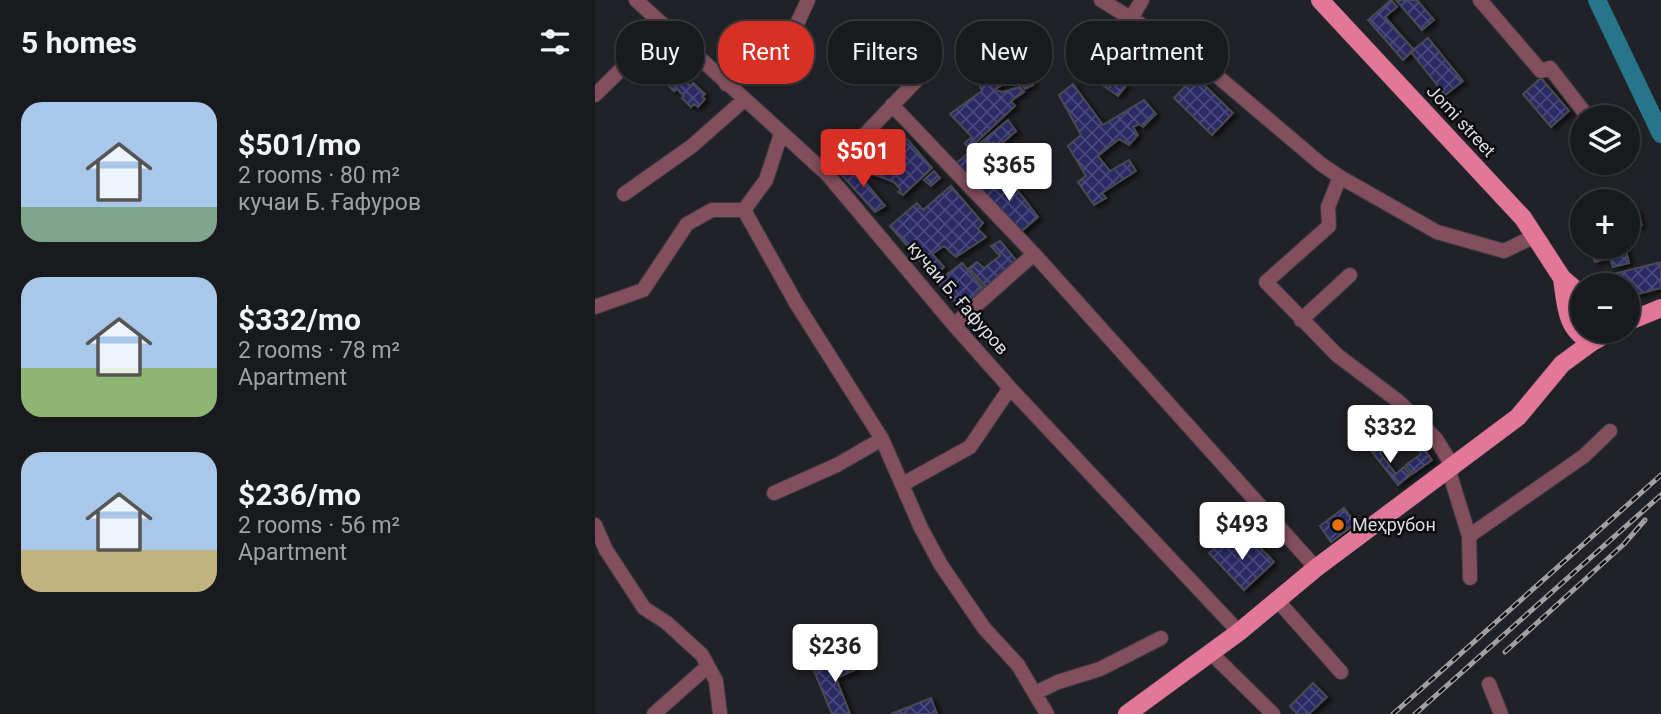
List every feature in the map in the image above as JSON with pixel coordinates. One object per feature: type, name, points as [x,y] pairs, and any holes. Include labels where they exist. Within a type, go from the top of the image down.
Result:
[{"type":"main road","name":"Jomi street","points":[[1320,0],[1523,218],[1562,278],[1570,301]]},
{"type":"main road","name":"Jomi street","points":[[1562,278],[1570,285]]},
{"type":"main road","points":[[1640,316],[1661,308]]},
{"type":"main road","name":"Jomi street","points":[[1562,364],[1570,333]]},
{"type":"main road","points":[[1127,714],[1239,632],[1316,568],[1518,417],[1562,364],[1586,343]]},
{"type":"street","name":"кучаи Б. Ғафуров","points":[[637,0],[660,21]]},
{"type":"street","points":[[798,21],[808,0]]},
{"type":"street","points":[[1101,0],[1197,59],[1321,164],[1437,232],[1504,251],[1535,236]]},
{"type":"street","points":[[1132,18],[1142,0]]},
{"type":"street","points":[[1481,0],[1541,71],[1550,68],[1579,105]]},
{"type":"street","name":"кучаи Б. Ғафуров","points":[[704,63],[718,76]]},
{"type":"street","points":[[595,95],[616,74]]},
{"type":"street","name":"кучаи Б. Ғафуров","points":[[726,84],[827,174],[1010,388],[1239,632]]},
{"type":"street","points":[[827,174],[912,84]]},
{"type":"street","points":[[624,194],[692,146],[744,100]]},
{"type":"street","points":[[892,105],[1034,254],[1316,568]]},
{"type":"street","points":[[744,211],[766,180],[781,134]]},
{"type":"street","points":[[1340,177],[1328,206],[1329,226],[1266,282],[1337,355],[1398,401],[1436,439],[1450,467],[1469,536],[1470,578]]},
{"type":"street","points":[[595,307],[643,290],[687,223],[712,210],[744,211]]},
{"type":"street","points":[[744,211],[796,303],[882,439],[921,528],[959,593],[983,628],[1018,665],[1047,714]]},
{"type":"street","points":[[954,325],[1034,254]]},
{"type":"street","points":[[1301,320],[1350,275]]},
{"type":"street","points":[[903,484],[969,447],[1010,388]]},
{"type":"street","points":[[1469,536],[1584,456],[1610,431]]},
{"type":"street","points":[[774,493],[837,464],[882,439]]},
{"type":"street","points":[[595,524],[601,555],[643,608],[667,623],[702,655],[716,681],[720,714]]},
{"type":"street","points":[[1277,600],[1341,671]]},
{"type":"street","points":[[1035,693],[1058,682],[1100,669],[1161,638]]},
{"type":"street","points":[[1211,653],[1273,714]]},
{"type":"street","points":[[655,714],[708,666]]},
{"type":"street","points":[[1489,684],[1501,714]]},
{"type":"building","points":[[1391,0],[1397,7],[1385,17],[1414,50],[1403,60],[1368,20]]},
{"type":"building","points":[[1396,0],[1417,0],[1434,20],[1422,30]]},
{"type":"building","points":[[1428,38],[1463,81],[1445,95],[1411,52]]},
{"type":"building","points":[[1541,78],[1569,111],[1551,127],[1523,94]]},
{"type":"building","points":[[667,84],[694,84],[705,94],[702,97],[705,99],[698,107],[694,104],[691,107],[677,89],[674,91]]},
{"type":"building","points":[[979,84],[1003,84],[994,90],[1003,92],[1020,87],[1024,92],[1011,101],[1015,106],[969,149],[965,143],[972,137],[950,114],[982,91]]},
{"type":"building","points":[[1022,84],[1033,85],[1025,89]]},
{"type":"building","points":[[1073,84],[1103,125],[1144,100],[1156,114],[1143,127],[1139,124],[1133,127],[1138,135],[1129,145],[1119,139],[1098,156],[1110,171],[1129,160],[1136,171],[1102,193],[1106,198],[1094,205],[1078,182],[1086,176],[1068,146],[1081,135],[1059,95]]},
{"type":"building","points":[[1123,84],[1126,86],[1118,96],[1104,86]]},
{"type":"building","points":[[1187,84],[1203,84],[1233,113],[1212,135],[1174,98]]},
{"type":"building","points":[[1008,120],[1016,131],[999,146],[993,142],[986,150],[1000,170],[977,189],[954,165]]},
{"type":"building","points":[[907,139],[932,168],[903,195],[898,192],[901,190],[894,182],[867,172],[862,154],[875,145],[888,158],[881,166],[889,170],[902,158],[898,148]]},
{"type":"building","points":[[852,166],[885,206],[875,212],[841,174]]},
{"type":"building","points":[[934,171],[940,178],[931,186],[924,180]]},
{"type":"building","points":[[1003,171],[1038,217],[1017,235],[980,190]]},
{"type":"building","points":[[951,186],[983,223],[978,229],[986,237],[956,257],[944,246],[932,254],[944,267],[934,277],[890,226],[917,203],[923,210]]},
{"type":"building","points":[[1000,241],[1016,260],[986,287],[969,268],[977,262],[984,268],[1000,256],[991,246]]},
{"type":"building","points":[[1611,259],[1628,259],[1629,263],[1613,267]]},
{"type":"building","points":[[1661,262],[1661,288],[1640,294],[1640,273],[1618,273]]},
{"type":"building","points":[[962,263],[983,288],[962,309],[937,282]]},
{"type":"building","points":[[1385,441],[1389,446],[1380,453],[1396,474],[1404,467],[1410,475],[1398,485],[1372,452]]},
{"type":"building","points":[[1419,442],[1432,460],[1412,474],[1406,465],[1421,454],[1415,445]]},
{"type":"building","name":"Меҳрубон","points":[[1344,508],[1356,523],[1331,542],[1320,526]]},
{"type":"building","points":[[1228,536],[1244,553],[1255,542],[1274,562],[1244,590],[1209,553]]},
{"type":"building","points":[[850,656],[855,670],[836,678],[850,714],[832,714],[814,671]]},
{"type":"building","points":[[1313,683],[1327,697],[1309,714],[1297,714],[1290,706]]},
{"type":"building","points":[[931,698],[937,714],[891,714]]},
{"type":"waterway","points":[[1597,0],[1661,134]]},
{"type":"railway","points":[[1393,714],[1661,475]]},
{"type":"railway","points":[[1415,714],[1661,495]]},
{"type":"railway","points":[[1505,652],[1624,544],[1645,520]]},
{"type":"place","name":"Меҳрубон","points":[[1338,525]]}]
